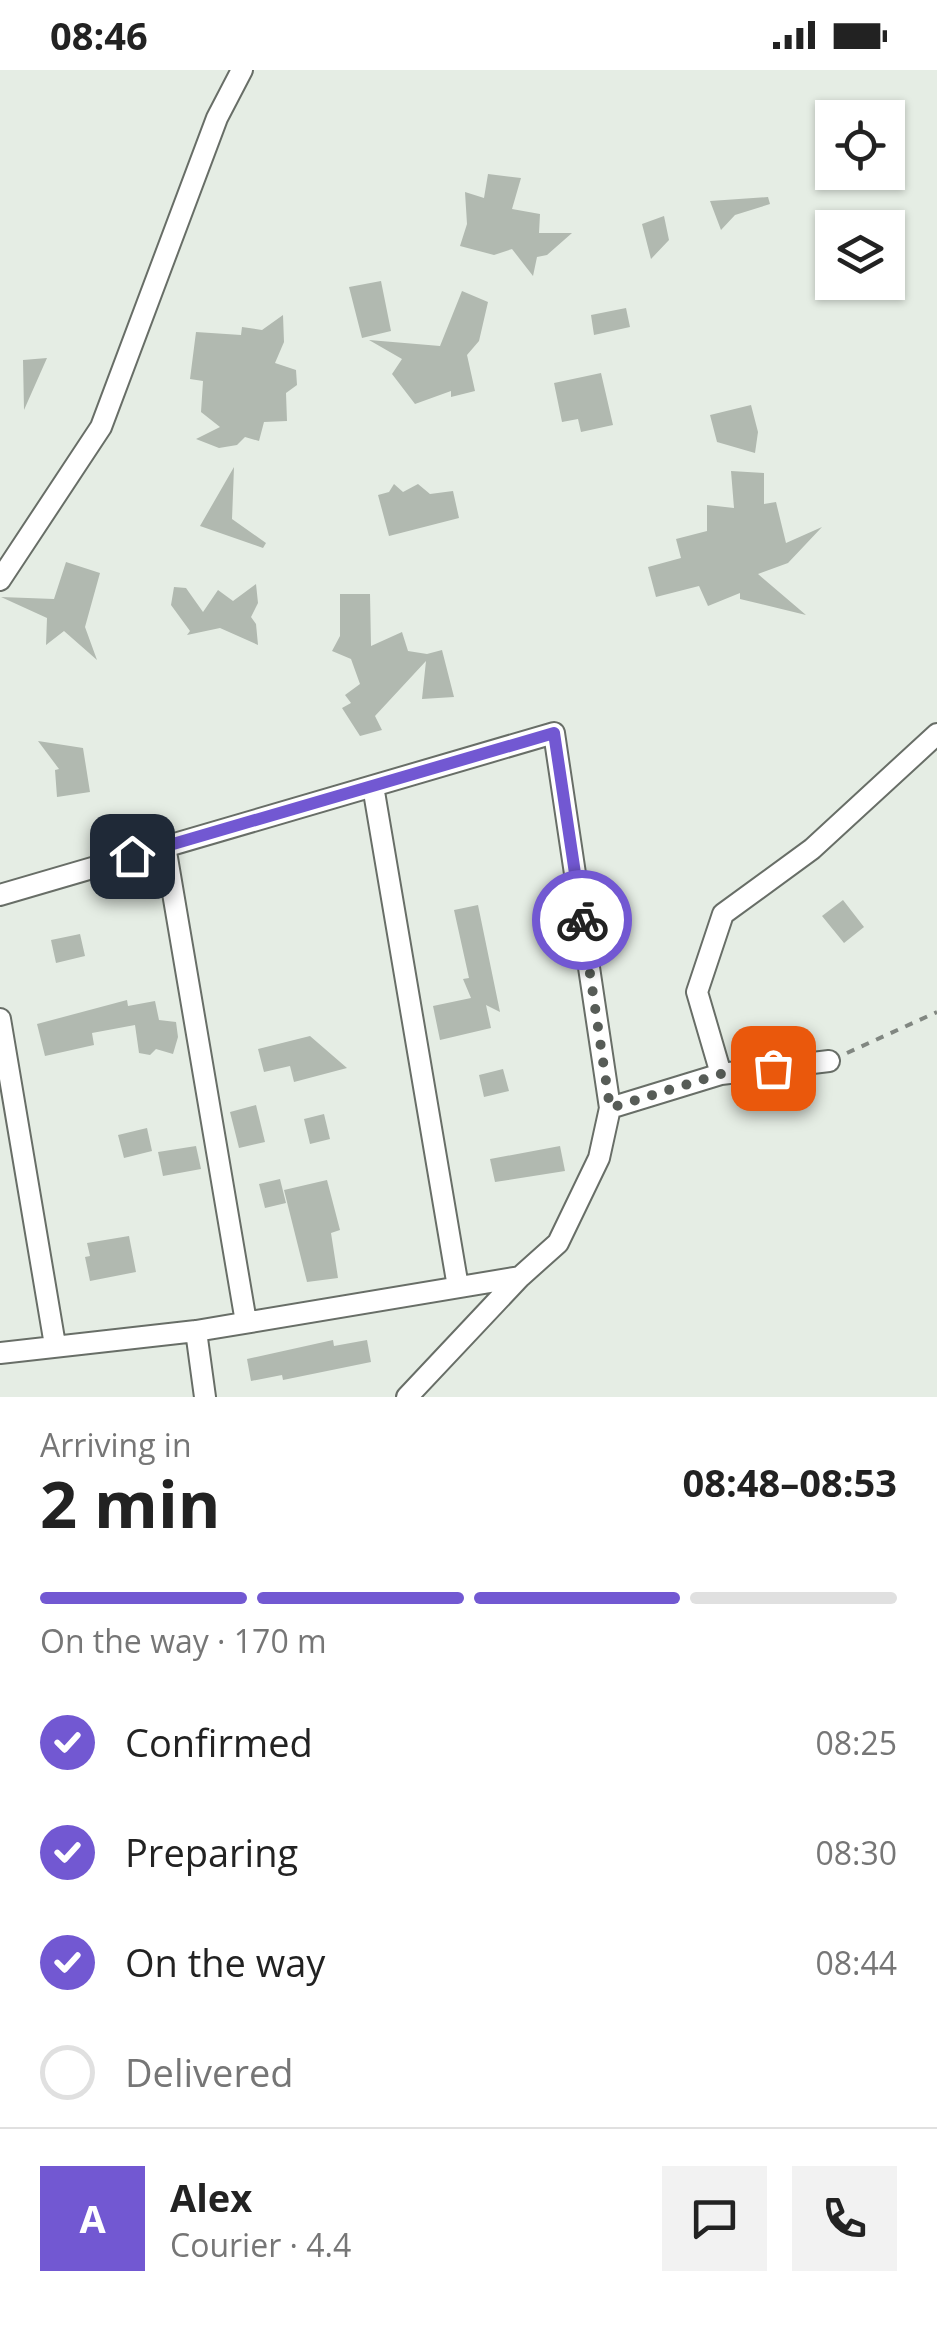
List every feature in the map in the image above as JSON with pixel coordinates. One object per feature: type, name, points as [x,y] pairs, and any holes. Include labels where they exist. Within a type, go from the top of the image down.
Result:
[{"type":"street","points":[[0,580],[101,426],[217,118],[242,70]]},
{"type":"street","points":[[0,895],[554,733],[610,1108],[599,1158],[558,1243],[520,1277],[407,1397]]},
{"type":"street","points":[[721,1074],[697,992],[723,914],[812,848],[937,734]]},
{"type":"street","points":[[373,786],[458,1287]]},
{"type":"street","points":[[165,846],[246,1322]]},
{"type":"street","points":[[0,1018],[55,1345]]},
{"type":"street","points":[[610,1108],[721,1074],[829,1061]]},
{"type":"street","points":[[0,1352],[196,1330],[520,1277]]},
{"type":"street","points":[[196,1330],[205,1397]]},
{"type":"path","points":[[829,1061],[937,1012]]},
{"type":"building","points":[[488,174],[521,178],[512,209],[540,214],[539,233],[572,233],[547,255],[537,257],[533,276],[512,249],[494,255],[460,246],[467,224],[465,192],[484,198]]},
{"type":"building","points":[[768,197],[770,204],[735,215],[721,230],[710,201]]},
{"type":"building","points":[[664,216],[669,240],[651,259],[642,224]]},
{"type":"building","points":[[381,281],[391,331],[362,338],[349,287]]},
{"type":"building","points":[[462,291],[488,302],[479,341],[467,355],[475,391],[451,397],[451,391],[415,404],[392,374],[402,359],[369,340],[440,346]]},
{"type":"building","points":[[626,308],[630,327],[594,335],[591,315]]},
{"type":"building","points":[[283,315],[284,342],[275,363],[296,370],[297,385],[286,393],[287,421],[264,422],[259,441],[245,437],[237,445],[219,448],[196,439],[220,427],[201,412],[203,381],[190,379],[196,332],[241,335],[242,327],[262,330]]},
{"type":"building","points":[[47,358],[24,410],[23,360]]},
{"type":"building","points":[[601,373],[613,425],[581,432],[578,419],[562,422],[554,383]]},
{"type":"building","points":[[751,405],[758,432],[755,453],[717,442],[710,415]]},
{"type":"building","points":[[234,467],[232,519],[266,543],[263,548],[200,526]]},
{"type":"building","points":[[731,471],[764,473],[764,504],[776,502],[786,543],[822,527],[788,563],[758,574],[806,615],[740,599],[740,593],[708,606],[699,586],[656,597],[648,567],[681,558],[676,539],[707,531],[707,505],[734,508]]},
{"type":"building","points":[[394,484],[403,492],[418,484],[430,494],[453,491],[459,518],[389,536],[378,495],[389,492]]},
{"type":"building","points":[[66,562],[100,573],[85,627],[97,660],[64,631],[46,645],[47,618],[1,597],[54,599]]},
{"type":"building","points":[[256,584],[258,603],[251,617],[256,624],[258,645],[220,628],[187,635],[190,631],[171,605],[174,587],[186,588],[203,612],[218,590],[233,601]]},
{"type":"building","points":[[340,594],[370,594],[371,646],[402,632],[408,651],[427,654],[442,650],[454,697],[422,699],[426,661],[375,716],[382,730],[360,736],[342,708],[351,703],[345,695],[360,684],[351,659],[332,651],[340,636]]},
{"type":"building","points":[[38,741],[83,748],[90,792],[57,797],[55,770],[59,769]]},
{"type":"building","points":[[843,900],[864,927],[844,943],[822,916]]},
{"type":"building","points":[[478,905],[500,1012],[486,1005],[491,1028],[440,1040],[433,1006],[471,998],[463,979],[469,978],[454,910]]},
{"type":"building","points":[[80,934],[85,956],[56,963],[51,940]]},
{"type":"building","points":[[127,1000],[128,1006],[155,1001],[159,1020],[176,1022],[178,1037],[173,1054],[156,1049],[150,1055],[139,1053],[135,1025],[92,1033],[94,1045],[45,1056],[37,1024]]},
{"type":"building","points":[[310,1036],[347,1068],[294,1082],[290,1066],[264,1072],[258,1049]]},
{"type":"building","points":[[503,1069],[509,1091],[484,1097],[479,1075]]},
{"type":"building","points":[[256,1105],[265,1142],[239,1148],[230,1112]]},
{"type":"building","points":[[324,1114],[330,1139],[310,1144],[304,1119]]},
{"type":"building","points":[[147,1128],[152,1151],[124,1158],[118,1135]]},
{"type":"building","points":[[196,1146],[201,1169],[163,1176],[158,1152]]},
{"type":"building","points":[[560,1146],[565,1171],[495,1182],[490,1159]]},
{"type":"building","points":[[280,1179],[286,1203],[265,1208],[259,1184]]},
{"type":"building","points":[[327,1180],[340,1230],[331,1233],[338,1278],[307,1282],[284,1190]]},
{"type":"building","points":[[129,1236],[136,1272],[90,1281],[85,1257],[90,1256],[87,1243]]},
{"type":"building","points":[[333,1340],[334,1346],[367,1340],[371,1362],[283,1380],[282,1375],[251,1381],[247,1359]]},
{"type":"way so far","points":[[582,920],[610,1108],[721,1074],[773,1068]]},
{"type":"route","points":[[132,856],[554,733],[582,920]]}]
